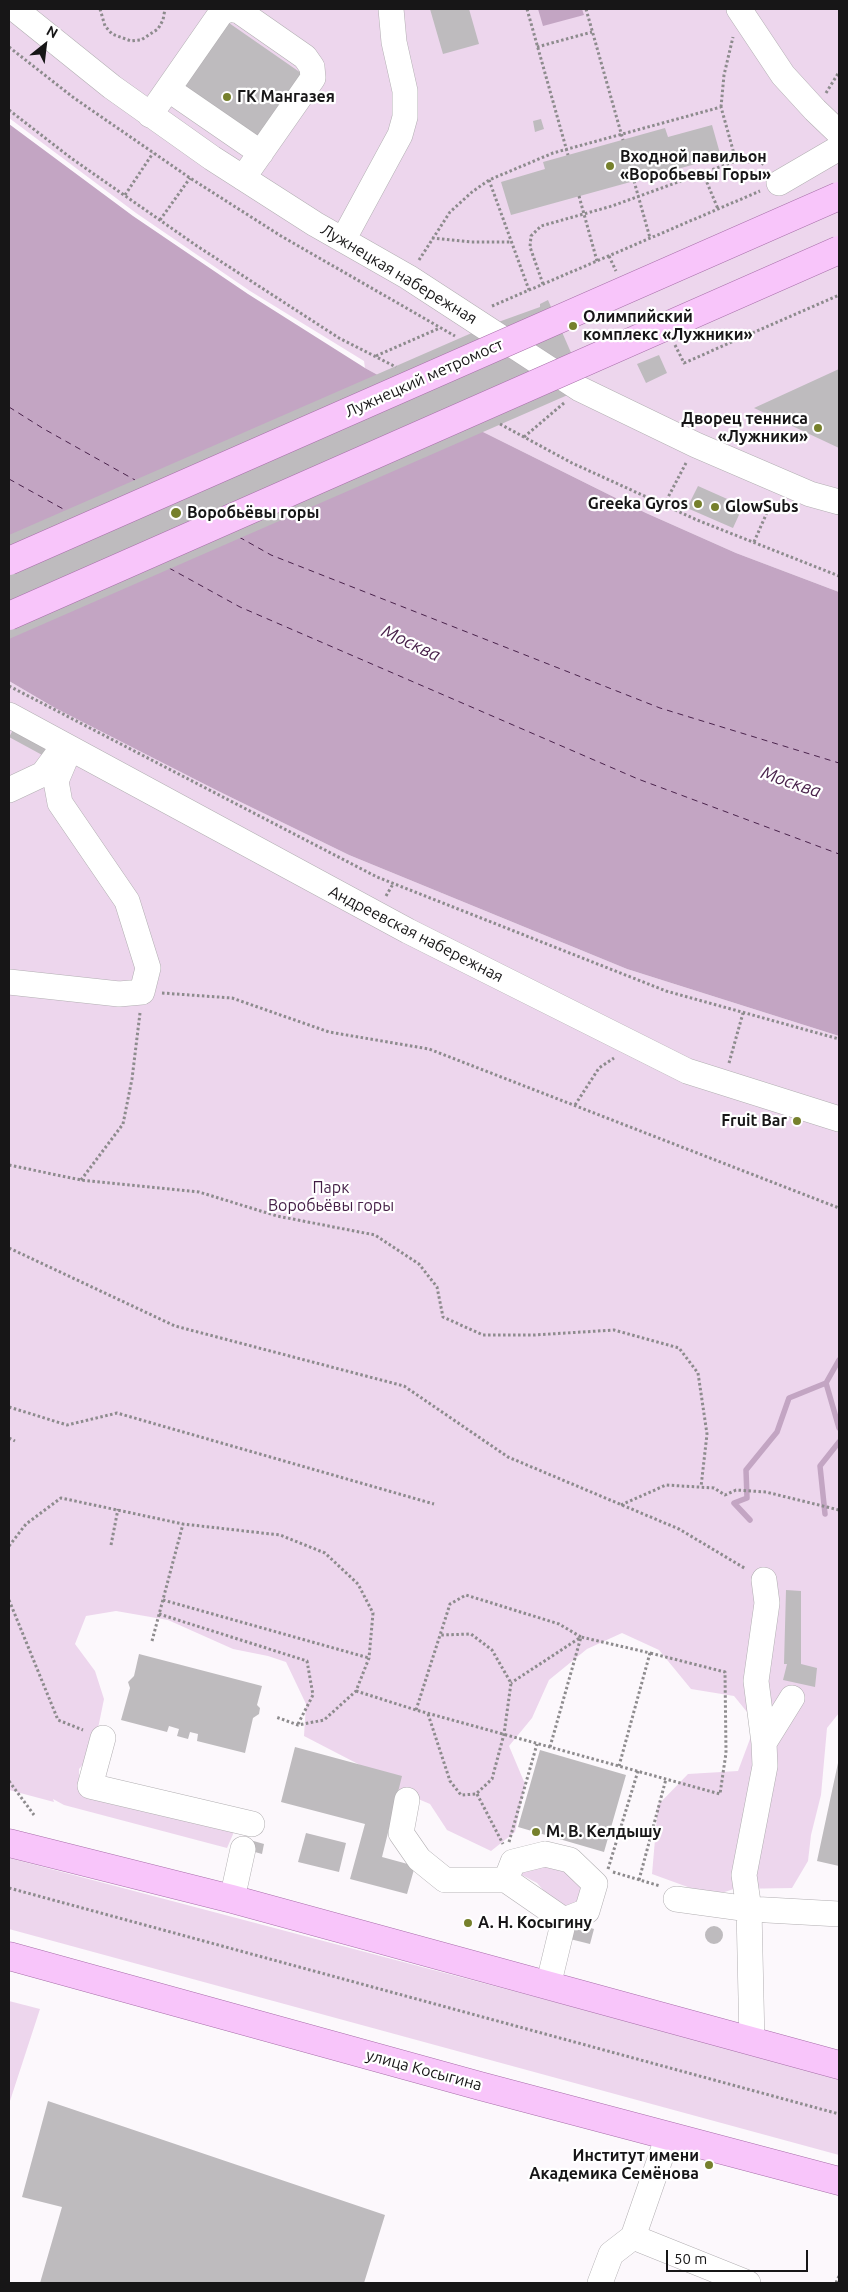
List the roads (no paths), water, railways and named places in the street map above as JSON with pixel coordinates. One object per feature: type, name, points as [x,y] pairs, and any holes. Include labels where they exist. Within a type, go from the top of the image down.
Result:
[{"type":"main road","name":"Лужнецкий метромост","points":[[9,561],[839,196]]},
{"type":"main road","points":[[9,616],[839,250]]},
{"type":"main road","points":[[9,1843],[232,1899],[839,2065]]},
{"type":"main road","name":"улица Косыгина","points":[[9,1956],[839,2181]]},
{"type":"street","name":"Лужнецкая набережная","points":[[15,9],[78,61],[150,115],[244,178],[343,240],[408,277],[580,389],[696,445],[781,482],[839,502]]},
{"type":"street","points":[[343,240],[400,135],[405,117],[405,91],[394,42],[391,9]]},
{"type":"street","points":[[150,115],[220,13],[227,10],[239,11],[310,62],[313,78],[244,178]]},
{"type":"street","points":[[740,11],[783,75],[839,133]]},
{"type":"street","points":[[168,89],[261,154]]},
{"type":"street","points":[[775,185],[839,148]]},
{"type":"street","name":"Андреевская набережная","points":[[9,715],[392,923],[687,1071],[839,1119]]},
{"type":"street","points":[[9,790],[43,774],[67,746]]},
{"type":"street","points":[[9,982],[119,994],[142,992],[148,968],[128,901],[60,803],[56,781],[67,746]]},
{"type":"street","points":[[752,2042],[749,1908],[744,1875],[764,1766],[764,1743],[756,1681],[767,1603],[764,1580]]},
{"type":"street","points":[[764,1743],[792,1698]]},
{"type":"street","points":[[102,1738],[90,1786],[252,1824]]},
{"type":"street","points":[[407,1800],[401,1833],[419,1859],[445,1880],[509,1871],[545,1854],[570,1860],[594,1884],[587,1911],[564,1920]]},
{"type":"street","points":[[232,1899],[244,1849]]},
{"type":"street","points":[[509,1871],[564,1920]]},
{"type":"street","points":[[676,1899],[749,1908],[839,1914]]},
{"type":"street","points":[[548,1986],[564,1920]]},
{"type":"street","points":[[600,2283],[611,2254],[633,2237],[668,2136]]},
{"type":"street","points":[[633,2237],[748,2283]]},
{"type":"water","points":[[538,9],[582,9],[584,15],[543,26]]},
{"type":"water","name":"Москва","points":[[9,124],[133,216],[248,294],[365,368],[473,427],[646,513],[736,553],[839,592],[839,1036],[627,969],[349,855],[55,708],[9,681]]},
{"type":"waterway","points":[[839,1360],[826,1383],[839,1428]]},
{"type":"waterway","points":[[750,1520],[734,1503],[747,1498],[746,1470],[777,1432],[789,1398],[826,1383]]},
{"type":"waterway","points":[[825,1514],[820,1466],[839,1442]]},
{"type":"place","name":"ГК Мангазея","points":[[227,97]]},
{"type":"place","name":"Входной павильон «Воробьевы Горы»","points":[[610,166]]},
{"type":"place","name":"Олимпийский комплекс «Лужники»","points":[[573,326]]},
{"type":"place","name":"Дворец тенниса «Лужники»","points":[[818,428]]},
{"type":"place","name":"Greeka Gyros","points":[[698,504]]},
{"type":"place","name":"GlowSubs","points":[[715,507]]},
{"type":"place","name":"Воробьёвы горы","points":[[176,513]]},
{"type":"place","name":"Fruit Bar","points":[[797,1121]]},
{"type":"place","name":"М. В. Келдышу","points":[[536,1832]]},
{"type":"place","name":"А. Н. Косыгину","points":[[468,1923]]},
{"type":"place","name":"Институт имени Академика Семёнова","points":[[709,2165]]},
{"type":"park label","name":"Парк Воробьёвы горы","points":[[331,1197]]}]
